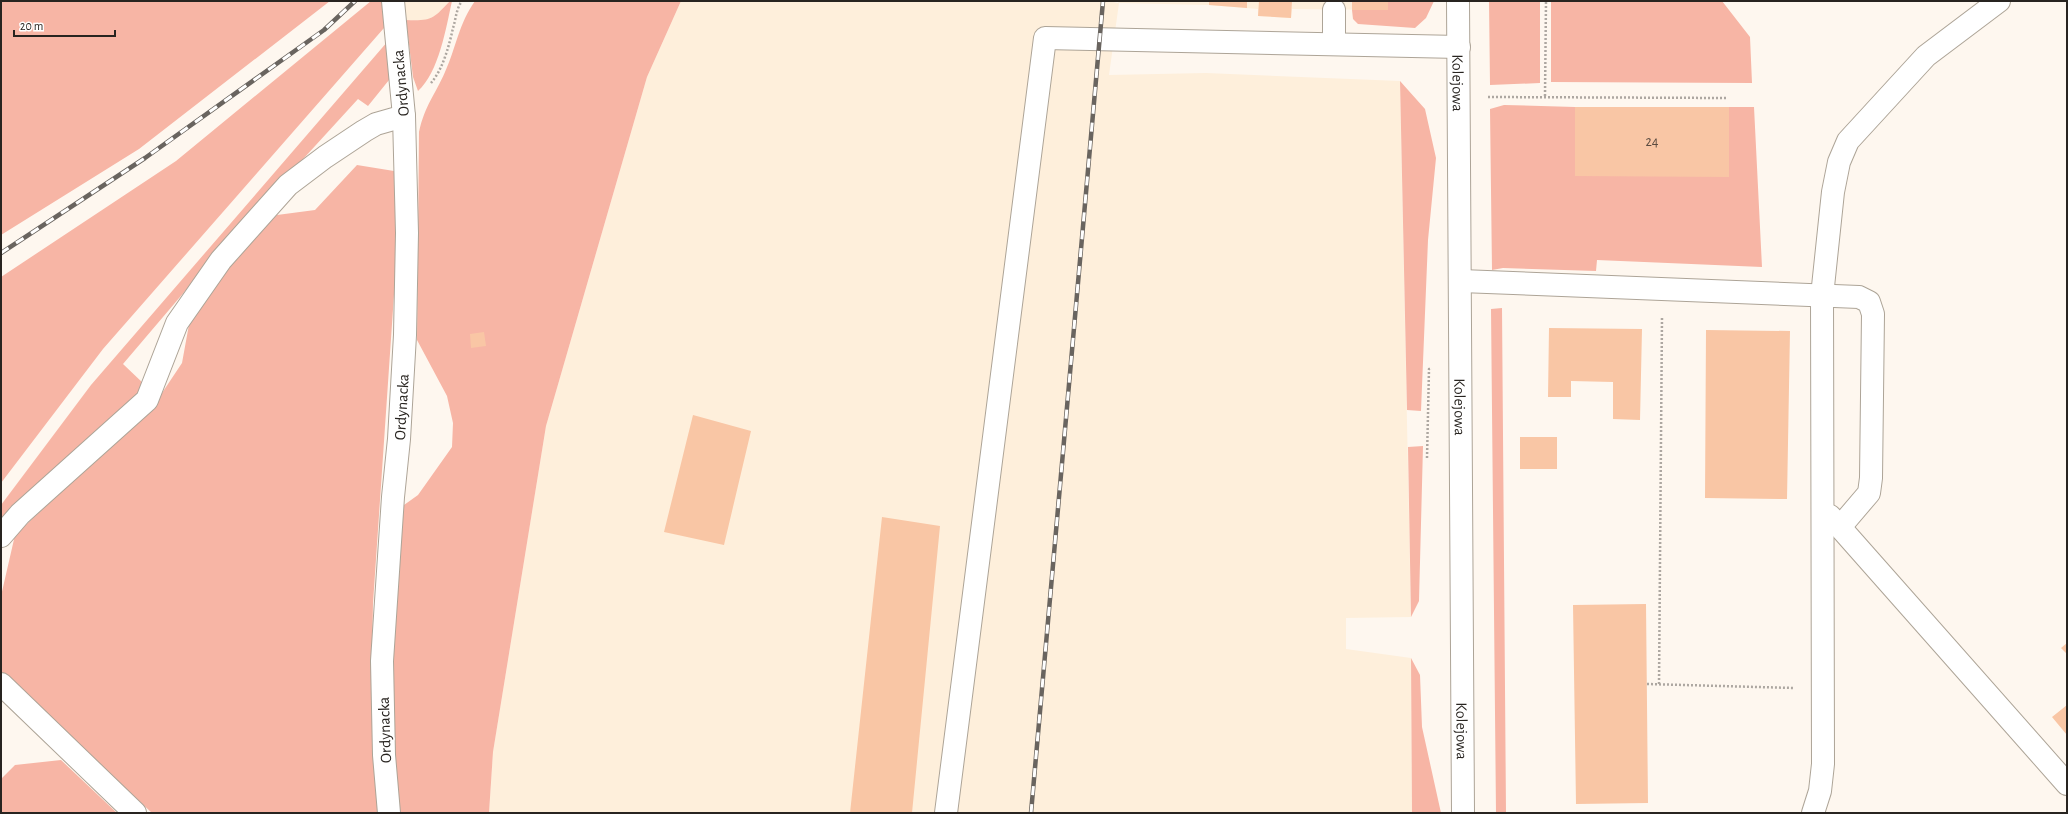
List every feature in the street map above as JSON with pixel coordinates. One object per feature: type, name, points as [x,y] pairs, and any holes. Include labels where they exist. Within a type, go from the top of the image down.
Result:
[{"type":"street","name":"Ordynacka","points":[[389,813],[384,755],[382,661],[393,497],[399,439],[405,335],[407,233],[404,116],[393,1]]},
{"type":"street","name":"Kolejowa","points":[[1458,1],[1461,281],[1463,813]]},
{"type":"street","points":[[1813,813],[1820,791],[1823,764],[1822,296],[1833,192],[1839,162],[1848,141],[1926,56],[1999,1]]},
{"type":"street","points":[[1334,10],[1334,44]]},
{"type":"street","points":[[946,813],[1045,38],[1459,47]]},
{"type":"street","points":[[1,536],[20,514],[147,400],[177,323],[221,260],[288,185],[364,131],[376,124],[404,116]]},
{"type":"street","points":[[1461,281],[1859,297],[1869,302],[1873,314],[1871,478],[1869,493],[1840,527]]},
{"type":"street","points":[[1823,508],[2067,784]]},
{"type":"street","points":[[1,684],[135,813]]},
{"type":"path","points":[[404,116],[437,76],[453,30],[458,6],[462,1]]},
{"type":"path","points":[[1545,96],[1546,1]]},
{"type":"path","points":[[1485,97],[1545,96],[1727,98]]},
{"type":"path","points":[[1659,684],[1662,311]]},
{"type":"path","points":[[1647,684],[1823,689]]},
{"type":"shaded area","points":[[1,1],[330,1],[139,149],[1,235]]},
{"type":"shaded area","points":[[371,1],[384,1],[384,28],[103,349],[1,483],[1,277],[176,161]]},
{"type":"shaded area","points":[[404,1],[450,1],[435,17],[423,21],[406,20]]},
{"type":"shaded area","points":[[450,1],[452,1],[441,49],[431,73],[418,91],[413,77],[406,20],[431,18],[440,12]]},
{"type":"shaded area","points":[[475,1],[681,1],[647,77],[546,426],[493,752],[489,813],[400,813],[393,712],[392,637],[394,599],[404,505],[418,495],[452,447],[453,423],[447,396],[417,340],[419,132],[430,100],[449,63],[461,27]]},
{"type":"shaded area","points":[[681,1],[1109,1],[1118,3],[1119,1],[1388,1],[1388,10],[1292,9],[1291,18],[1258,16],[1258,9],[1209,5],[1119,3],[1109,75],[1206,73],[1400,81],[1411,617],[1346,618],[1346,649],[1411,658],[1412,813],[489,813],[493,752],[546,426],[647,77]]},
{"type":"shaded area","points":[[1388,1],[1434,1],[1426,18],[1415,28],[1358,24],[1353,19],[1352,10],[1387,10]]},
{"type":"shaded area","points":[[1489,1],[1540,1],[1540,83],[1490,85]]},
{"type":"shaded area","points":[[1551,1],[1722,1],[1750,37],[1752,83],[1551,82]]},
{"type":"shaded area","points":[[388,41],[389,80],[368,106],[358,99],[220,250],[123,364],[144,384],[137,397],[1,524],[1,505],[91,385]]},
{"type":"shaded area","points":[[1400,81],[1425,109],[1436,158],[1428,240],[1421,411],[1407,410]]},
{"type":"shaded area","points":[[1504,105],[1575,107],[1575,176],[1729,107],[1754,107],[1762,267],[1597,260],[1596,271],[1503,268],[1492,270],[1490,109]]},
{"type":"shaded area","points":[[357,165],[394,171],[398,236],[373,603],[371,705],[379,813],[152,813],[1,672],[1,596],[15,535],[154,405],[182,363],[190,319],[220,270],[277,215],[315,210]]},
{"type":"shaded area","points":[[1502,308],[1506,813],[1496,813],[1491,309]]},
{"type":"shaded area","points":[[1423,446],[1419,601],[1411,617],[1408,447]]},
{"type":"shaded area","points":[[1411,658],[1420,675],[1422,727],[1441,813],[1412,813]]},
{"type":"shaded area","points":[[61,760],[117,813],[1,813],[1,779],[15,765]]},
{"type":"building","points":[[1209,1],[1247,1],[1247,8],[1209,5]]},
{"type":"building","points":[[1259,1],[1292,1],[1291,18],[1258,16]]},
{"type":"building","points":[[1352,1],[1388,1],[1388,10],[1352,10]]},
{"type":"building","points":[[1575,107],[1729,107],[1729,177],[1575,176]]},
{"type":"building","points":[[1549,328],[1642,329],[1640,420],[1613,419],[1613,382],[1571,381],[1571,397],[1548,397]]},
{"type":"building","points":[[1706,330],[1790,331],[1787,499],[1705,498]]},
{"type":"building","points":[[484,332],[486,346],[471,348],[470,334]]},
{"type":"building","points":[[693,415],[751,431],[724,545],[664,532]]},
{"type":"building","points":[[1520,437],[1557,437],[1557,469],[1520,469]]},
{"type":"building","points":[[882,517],[940,526],[912,813],[850,813]]},
{"type":"building","points":[[1646,604],[1648,803],[1576,804],[1573,605]]},
{"type":"building","points":[[2067,643],[2067,654],[2061,648]]},
{"type":"building","points":[[2067,705],[2067,735],[2052,717]]},
{"type":"railway","points":[[1,253],[145,158],[324,30],[355,1]]},
{"type":"railway","points":[[1031,813],[1103,1]]}]
